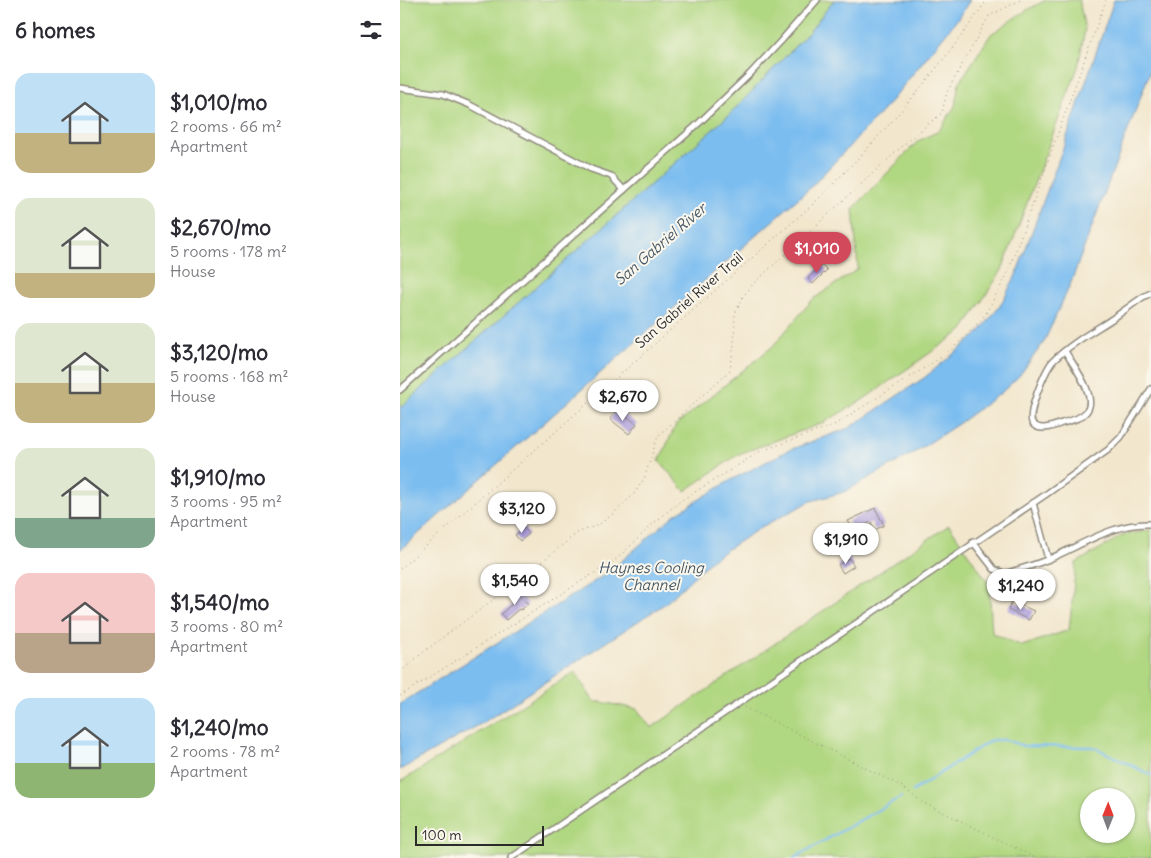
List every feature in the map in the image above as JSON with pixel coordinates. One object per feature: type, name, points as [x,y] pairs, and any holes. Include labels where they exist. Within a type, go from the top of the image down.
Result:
[{"type":"lane","points":[[400,390],[699,123],[750,74],[817,0]]},
{"type":"lane","points":[[400,88],[443,94],[470,105],[591,169],[611,176],[624,190]]},
{"type":"lane","points":[[1066,351],[1087,388],[1090,401],[1089,407],[1085,413],[1073,420],[1039,428],[1031,422],[1031,415],[1038,390],[1053,362],[1066,351],[1142,297],[1151,293]]},
{"type":"lane","points":[[511,858],[1108,450],[1121,437],[1151,390]]},
{"type":"lane","points":[[1033,503],[1048,559]]},
{"type":"lane","points":[[974,542],[994,570],[1005,574],[1048,559],[1119,528],[1140,523],[1151,524]]},
{"type":"path","name":"San Gabriel River Trail","points":[[400,569],[817,200],[871,146],[913,97],[987,0]]},
{"type":"path","points":[[400,672],[577,533],[600,524],[634,494],[644,479],[658,436],[730,370],[734,344],[735,314],[742,298],[753,284],[910,139],[942,113],[947,92],[989,16],[1021,0]]},
{"type":"path","points":[[400,696],[618,558],[655,522],[682,500],[761,451],[834,425],[945,355],[965,337],[985,315],[1007,275],[1106,0]]},
{"type":"path","points":[[737,703],[901,786],[924,803],[1036,858]]},
{"type":"green space","points":[[400,0],[834,0],[810,31],[729,115],[400,408]]},
{"type":"green space","points":[[1046,0],[1079,0],[1085,29],[1078,67],[1002,270],[963,330],[864,399],[823,423],[739,454],[685,491],[659,461],[676,425],[773,346],[813,299],[858,269],[853,209],[918,141],[939,131],[955,106],[959,83],[991,34]]},
{"type":"green space","points":[[949,525],[989,584],[992,633],[1022,646],[1069,630],[1076,563],[1123,535],[1151,530],[1151,858],[400,858],[400,782],[575,672],[594,702],[637,709],[651,728]]},
{"type":"water","name":"San Gabriel River","points":[[834,0],[970,0],[956,21],[886,107],[812,186],[400,550],[400,408],[729,115],[810,31]]},
{"type":"water","name":"Haynes Cooling Channel","points":[[1114,0],[1151,0],[1151,69],[1070,285],[1044,342],[1019,376],[1002,392],[912,454],[844,492],[811,501],[763,526],[711,560],[666,603],[484,722],[400,770],[400,704],[609,572],[674,515],[731,480],[789,450],[849,428],[924,378],[977,335],[1000,306],[1016,275],[1067,137]]},
{"type":"building","points":[[822,265],[827,270],[813,284],[808,278]]},
{"type":"building","points":[[617,409],[637,424],[629,434],[610,419]]},
{"type":"building","points":[[531,504],[535,508],[531,512],[527,508]]},
{"type":"building","points":[[505,507],[509,507],[512,512],[511,516],[505,517],[502,514],[502,510]]},
{"type":"building","points":[[875,508],[884,525],[875,530],[871,522],[854,531],[848,521]]},
{"type":"building","points":[[524,528],[529,534],[520,541],[515,535]]},
{"type":"building","points":[[849,558],[854,566],[843,573],[838,565]]},
{"type":"building","points":[[500,572],[508,581],[496,591],[488,582]]},
{"type":"building","points":[[517,592],[528,604],[506,620],[501,614],[514,602],[510,598]]},
{"type":"building","points":[[1012,601],[1034,611],[1029,620],[1008,610]]},
{"type":"waterway","points":[[913,791],[991,740],[1006,740],[1024,746],[1094,747],[1151,775]]},
{"type":"waterway","points":[[794,858],[901,797]]}]
